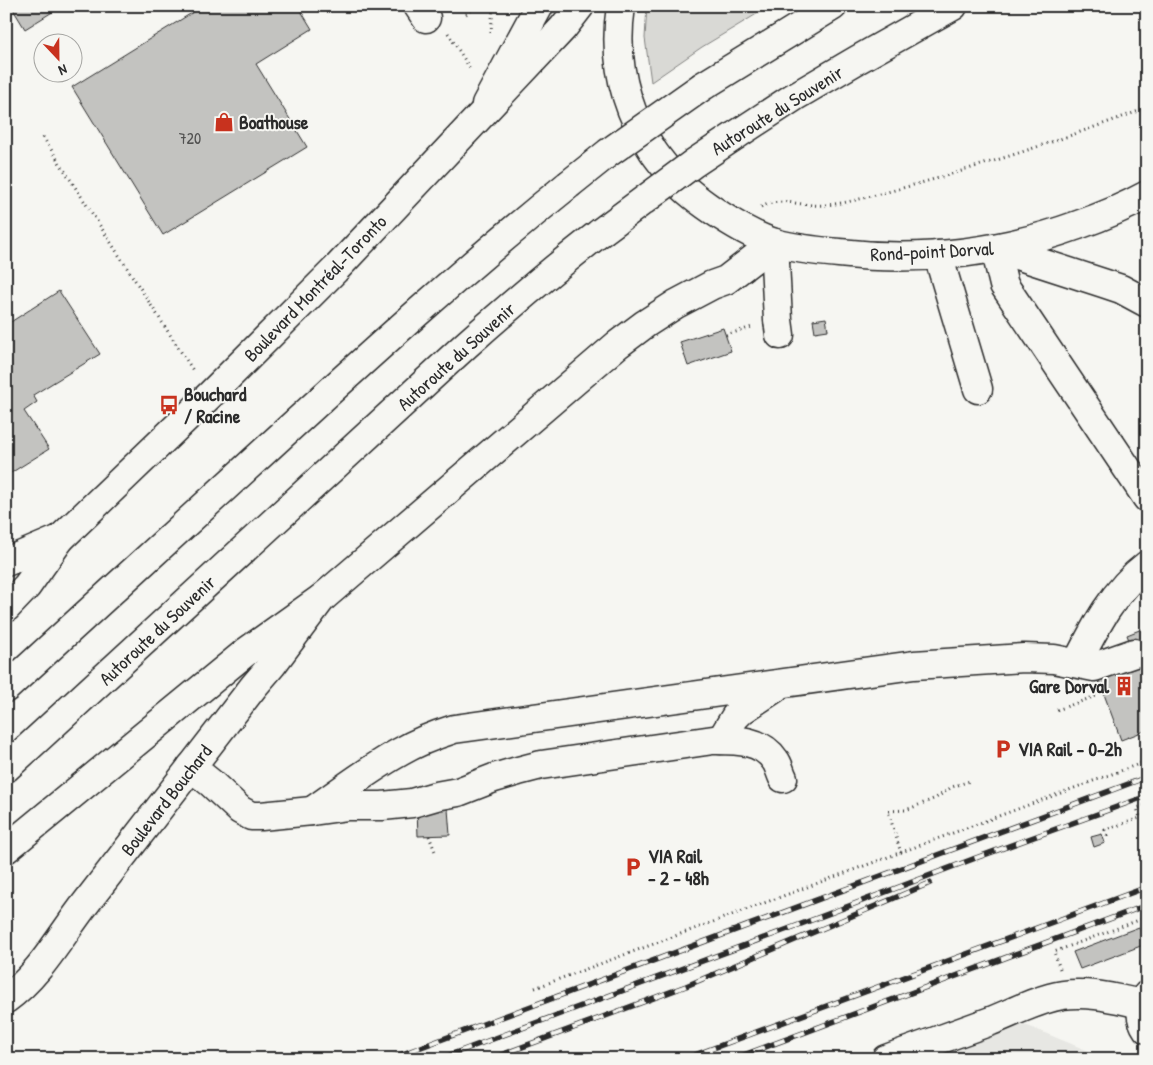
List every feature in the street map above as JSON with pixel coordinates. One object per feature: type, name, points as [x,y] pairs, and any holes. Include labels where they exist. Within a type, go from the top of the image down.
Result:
[{"type":"main road","points":[[479,116],[539,6]]},
{"type":"main road","name":"Boulevard Montréal-Toronto","points":[[6,562],[60,539],[211,394],[335,270],[563,28],[580,6]]},
{"type":"main road","name":"Rond-point Dorval","points":[[621,6],[619,45],[621,70],[633,116],[644,138],[675,179],[693,195],[734,223],[774,243],[797,248],[860,255],[892,256],[938,255],[995,248],[1025,242],[1062,231],[1095,219],[1147,195]]},
{"type":"main road","points":[[6,688],[407,321],[568,184],[608,153],[703,86],[833,6]]},
{"type":"main road","name":"Autoroute du Souvenir","points":[[6,768],[530,288],[601,232],[694,163],[736,135],[857,60],[953,6]]},
{"type":"main road","points":[[774,243],[780,335]]},
{"type":"main road","points":[[6,849],[246,652],[322,598],[617,345],[676,304],[712,285],[726,280],[774,243]]},
{"type":"main road","points":[[995,248],[1121,289],[1147,303]]},
{"type":"main road","points":[[995,248],[1004,285],[1147,498]]},
{"type":"main road","points":[[938,255],[978,389]]},
{"type":"main road","points":[[6,608],[27,586],[60,539]]},
{"type":"main road","points":[[1077,662],[1111,602],[1134,574],[1147,565]]},
{"type":"main road","name":"Boulevard Bouchard","points":[[6,999],[27,981],[75,916],[272,665],[322,598]]},
{"type":"main road","points":[[312,811],[368,771],[400,751],[454,729],[914,664],[1054,658],[1094,667],[1134,653]]},
{"type":"main road","points":[[721,740],[735,717],[742,710],[783,683]]},
{"type":"main road","points":[[191,767],[240,810],[251,816],[283,815],[348,806],[380,789],[410,788],[436,796],[458,792],[494,778],[542,765],[713,740],[746,741],[762,749],[776,761],[783,778]]},
{"type":"main road","points":[[886,1059],[1044,1000],[1063,995],[1096,995],[1145,1010]]},
{"type":"path","points":[[466,14],[478,6]]},
{"type":"path","points":[[489,41],[493,6]]},
{"type":"path","points":[[430,18],[471,70]]},
{"type":"path","points":[[757,209],[770,202],[813,205],[842,203],[891,192],[1068,136],[1147,108]]},
{"type":"path","points":[[43,137],[199,379]]},
{"type":"path","points":[[726,335],[745,329]]},
{"type":"path","points":[[1057,710],[1104,693]]},
{"type":"path","points":[[535,988],[1147,761]]},
{"type":"path","points":[[901,853],[888,811],[906,810],[936,798],[952,787],[970,781]]},
{"type":"path","points":[[1102,837],[1107,835],[1105,830],[1140,818],[1138,808],[1147,805]]},
{"type":"path","points":[[429,836],[436,854]]},
{"type":"path","points":[[1066,946],[1147,917]]},
{"type":"shaded area","points":[[647,6],[770,6],[702,47],[651,82],[645,38]]},
{"type":"shaded area","points":[[1023,1024],[1108,1059],[929,1059]]},
{"type":"building","points":[[11,6],[62,6],[25,29]]},
{"type":"building","points":[[203,6],[298,6],[312,29],[256,64],[307,147],[163,235],[72,87]]},
{"type":"building","points":[[59,291],[100,354],[33,395],[37,402],[24,411],[49,449],[6,476],[6,325]]},
{"type":"building","points":[[826,318],[828,330],[815,332],[813,320]]},
{"type":"building","points":[[723,328],[731,351],[688,366],[680,342]]},
{"type":"building","name":"Gare Dorval","points":[[1147,627],[1147,730],[1121,740],[1098,678],[1138,663],[1127,635]]},
{"type":"building","points":[[448,809],[450,835],[418,836],[417,810]]},
{"type":"building","points":[[1102,834],[1105,843],[1094,847],[1091,837]]},
{"type":"building","points":[[1139,927],[1146,944],[1080,969],[1073,952]]},
{"type":"railway","points":[[389,1059],[1147,777]]},
{"type":"railway","points":[[439,1059],[973,859],[1147,796]]},
{"type":"railway","points":[[490,1059],[686,986],[930,883]]},
{"type":"railway","points":[[684,1059],[1147,887]]},
{"type":"railway","points":[[733,1059],[1147,905]]},
{"type":"place","name":"Boathouse","points":[[224,122]]},
{"type":"place","name":"Bouchard / Racine","points":[[169,405]]},
{"type":"place","name":"Gare Dorval","points":[[1124,686]]},
{"type":"place","name":"VIA Rail - 0-2h","points":[[1003,749]]},
{"type":"place","name":"VIA Rail - 2 - 48h","points":[[633,867]]}]
